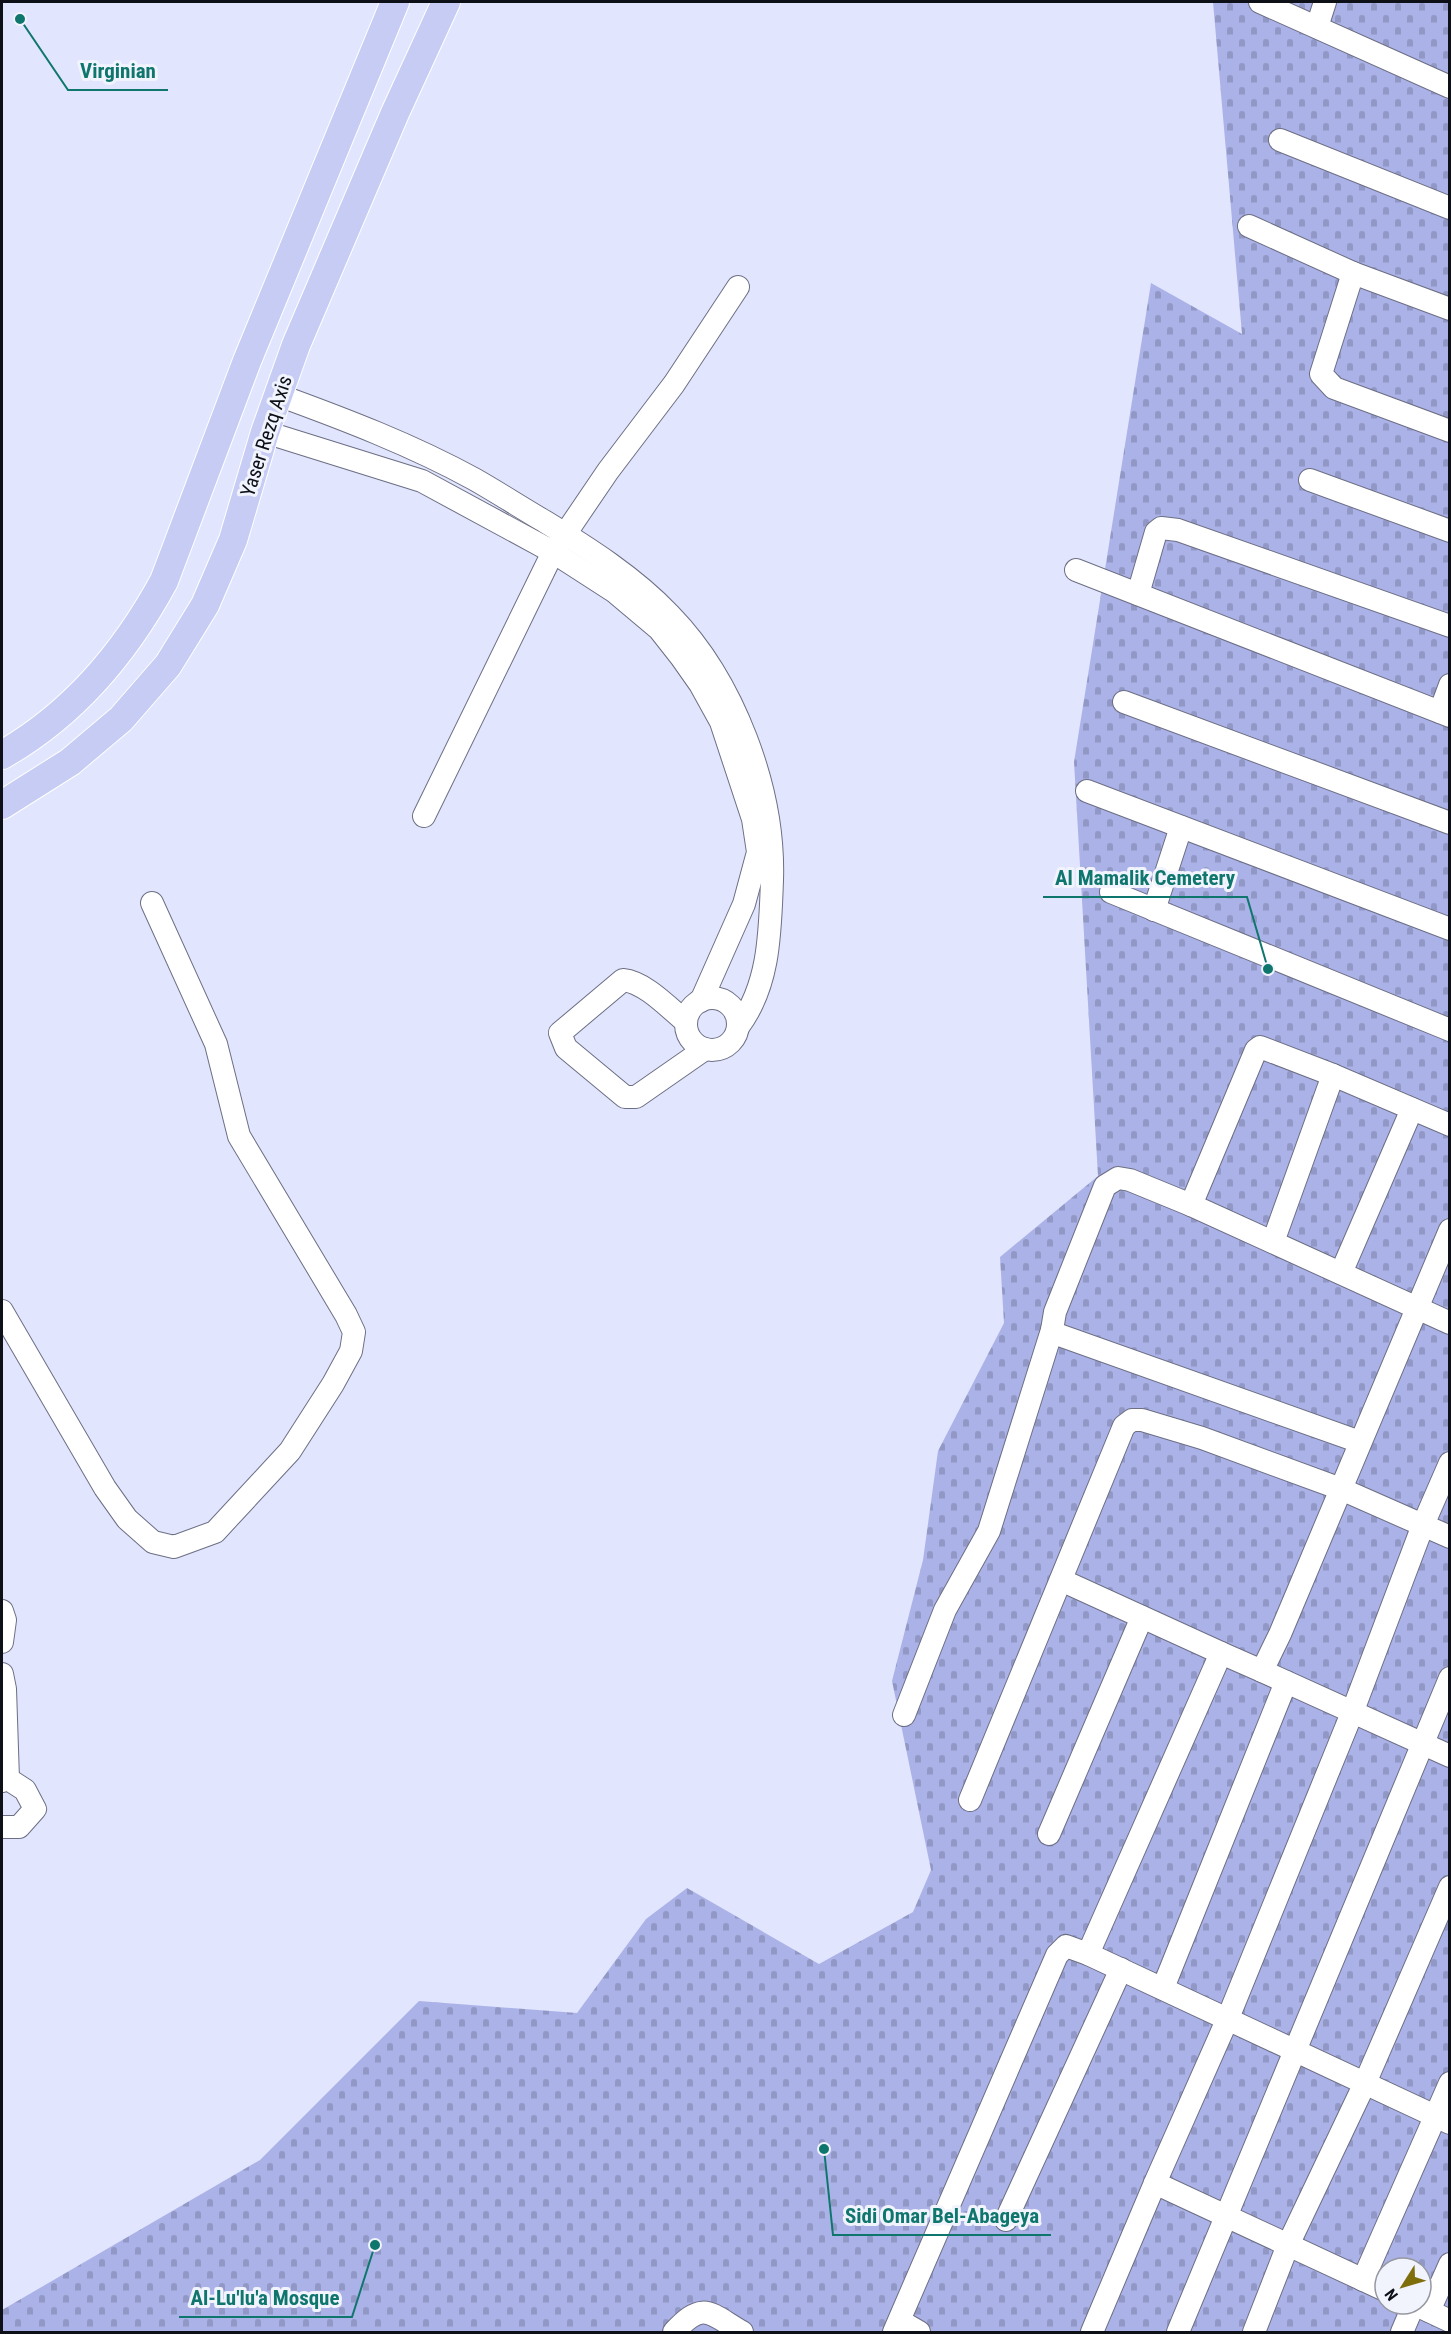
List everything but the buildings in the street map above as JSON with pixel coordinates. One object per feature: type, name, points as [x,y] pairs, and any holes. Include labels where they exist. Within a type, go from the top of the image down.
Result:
[{"type":"main road","name":"Yaser Rezq Axis","points":[[2,755],[48,724],[102,674],[136,629],[164,581],[256,339],[394,2]]},
{"type":"main road","name":"Yaser Rezq Axis","points":[[2,805],[42,782],[96,741],[146,693],[188,635],[220,573],[265,432],[316,296],[446,2]]},
{"type":"street","points":[[1260,2],[1449,87]]},
{"type":"street","points":[[1317,27],[1325,2]]},
{"type":"street","points":[[1280,140],[1449,208]]},
{"type":"street","points":[[1249,226],[1353,273],[1449,309]]},
{"type":"street","points":[[1353,273],[1321,374],[1334,388],[1449,431]]},
{"type":"street","points":[[424,816],[559,543],[674,384],[738,287]]},
{"type":"street","points":[[278,395],[342,419],[473,478],[559,543],[659,629],[700,684],[721,722],[735,758],[753,819],[758,852],[744,904],[701,1001],[688,1013],[686,1022],[691,1039],[705,1049]]},
{"type":"street","points":[[265,432],[422,480],[626,575],[671,616],[713,675],[735,714],[755,760],[767,806],[773,846],[766,967],[751,1010],[738,1027],[730,1043],[723,1048],[705,1049],[636,1097],[625,1097],[566,1048],[560,1033],[623,980],[630,981],[649,993],[686,1022]]},
{"type":"street","points":[[1310,480],[1449,531]]},
{"type":"street","points":[[1138,594],[1156,532],[1161,528],[1178,530],[1449,626]]},
{"type":"street","points":[[1076,570],[1445,714],[1449,685]]},
{"type":"street","points":[[1124,702],[1449,823]]},
{"type":"street","points":[[1087,791],[1449,929]]},
{"type":"street","points":[[1154,910],[1181,827]]},
{"type":"street","points":[[1111,892],[1449,1030]]},
{"type":"street","points":[[2,1311],[127,1519],[153,1542],[174,1547],[215,1532],[290,1450],[333,1384],[351,1351],[354,1332],[346,1315],[239,1136],[216,1044],[152,903]]},
{"type":"street","points":[[701,1001],[710,998],[727,1003],[737,1018],[738,1027]]},
{"type":"street","points":[[1191,1205],[1256,1050],[1260,1047],[1333,1075],[1449,1125]]},
{"type":"street","points":[[1273,1242],[1333,1075]]},
{"type":"street","points":[[1341,1273],[1412,1109]]},
{"type":"street","points":[[904,1715],[945,1610],[989,1531],[1052,1330],[1055,1312],[1096,1204],[1110,1181],[1118,1178],[1130,1180],[1191,1205],[1449,1323]]},
{"type":"street","points":[[1262,1671],[1449,1230]]},
{"type":"street","points":[[1052,1330],[1059,1335],[1190,1383],[1360,1442]]},
{"type":"street","points":[[970,1800],[1124,1426],[1132,1420],[1142,1420],[1202,1438],[1341,1489],[1449,1537]]},
{"type":"street","points":[[1092,2332],[1228,2018],[1352,1713],[1423,1525],[1449,1464]]},
{"type":"street","points":[[1061,1580],[1449,1756]]},
{"type":"street","points":[[2,1611],[5,1620],[2,1642]]},
{"type":"street","points":[[1048,1834],[1142,1617]]},
{"type":"street","points":[[1088,1954],[1221,1653]]},
{"type":"street","points":[[2,1674],[5,1689],[5,1780],[25,1790],[34,1809],[19,1827],[2,1827]]},
{"type":"street","points":[[1178,2332],[1449,1678]]},
{"type":"street","points":[[1162,1988],[1286,1682]]},
{"type":"street","points":[[1254,2332],[1288,2245],[1365,2083],[1449,1887]]},
{"type":"street","points":[[904,2329],[1057,1955],[1066,1946],[1228,2018],[1442,2120]]},
{"type":"street","points":[[1006,2220],[1121,1969]]},
{"type":"street","points":[[1363,2280],[1442,2120],[1449,2083]]},
{"type":"street","points":[[1155,2183],[1373,2285]]},
{"type":"street","points":[[1433,2286],[1449,2264]]},
{"type":"street","points":[[674,2332],[690,2315],[697,2312],[706,2312],[742,2332]]},
{"type":"street","points":[[1433,2313],[1449,2321]]},
{"type":"street","points":[[1402,2332],[1412,2316]]},
{"type":"green space","points":[[1213,2],[1449,2],[1449,2332],[2,2332],[2,2310],[260,2160],[419,2001],[577,2013],[646,1919],[687,1888],[819,1964],[913,1912],[931,1870],[892,1681],[923,1560],[938,1451],[1004,1323],[1000,1257],[1098,1176],[1074,762],[1151,283],[1242,334]]},
{"type":"place","name":"Virginian","points":[[20,19]]},
{"type":"place","name":"Al Mamalik Cemetery","points":[[1268,969]]},
{"type":"place","name":"Sidi Omar Bel-Abageya","points":[[824,2149]]},
{"type":"place","name":"Al-Lu'lu'a Mosque","points":[[375,2245]]}]
